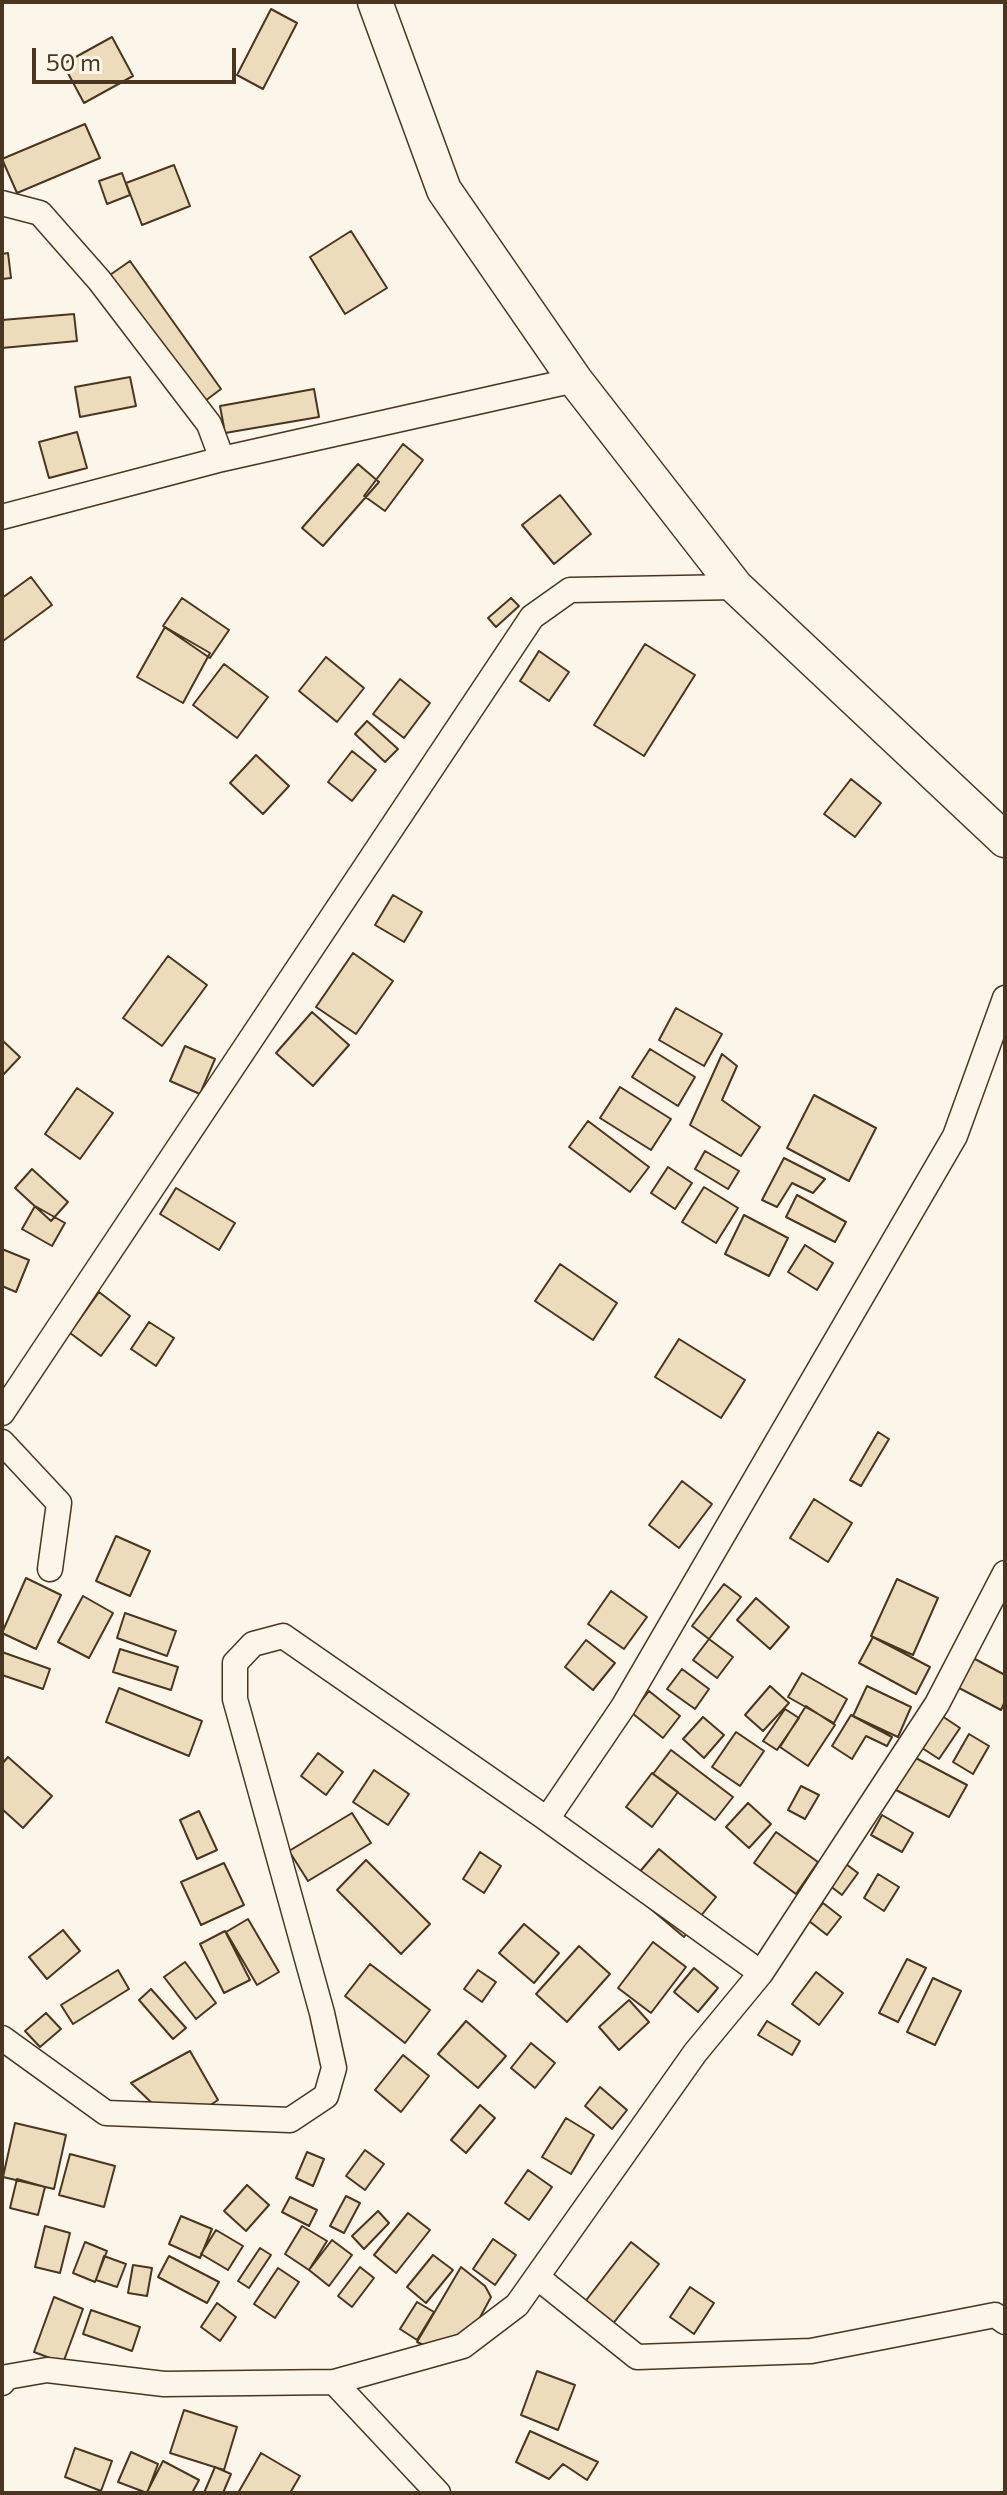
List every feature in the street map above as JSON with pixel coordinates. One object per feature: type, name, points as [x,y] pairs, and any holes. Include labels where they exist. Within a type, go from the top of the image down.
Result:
[{"type":"street","points":[[375,2],[444,190],[575,380],[736,587],[1005,840]]},
{"type":"street","points":[[2,203],[40,213],[99,280],[209,424],[222,459]]},
{"type":"street","points":[[2,517],[222,459],[575,380]]},
{"type":"street","points":[[2,1413],[532,617],[570,590],[736,587]]},
{"type":"street","points":[[547,1819],[623,1707],[955,1136],[1005,998]]},
{"type":"street","points":[[2,1442],[59,1503],[50,1569]]},
{"type":"street","points":[[2,2383],[7,2377],[47,2370],[164,2384],[334,2382],[463,2346],[517,2305],[695,2053],[761,1973],[937,1704],[1005,1573]]},
{"type":"street","points":[[2,2038],[106,2113],[290,2120],[326,2096],[334,2068],[322,2013],[235,1699],[235,1663],[253,1644],[283,1636],[547,1819],[761,1973]]},
{"type":"street","points":[[537,2277],[637,2357],[811,2351],[995,2315],[1005,2322]]},
{"type":"street","points":[[334,2382],[438,2493]]},
{"type":"building","points":[[271,9],[297,23],[263,89],[237,75]]},
{"type":"building","points":[[112,37],[133,76],[84,103],[63,64]]},
{"type":"building","points":[[85,124],[100,158],[17,193],[2,159]]},
{"type":"building","points":[[174,165],[190,206],[142,225],[126,183]]},
{"type":"building","points":[[122,173],[130,195],[107,204],[99,181]]},
{"type":"building","points":[[351,231],[387,288],[345,314],[310,257]]},
{"type":"building","points":[[8,253],[11,278],[2,279],[2,254]]},
{"type":"building","points":[[130,261],[221,389],[189,413],[97,284]]},
{"type":"building","points":[[74,314],[77,341],[2,348],[2,320]]},
{"type":"building","points":[[130,377],[136,406],[80,417],[75,387]]},
{"type":"building","points":[[314,389],[319,417],[225,433],[220,406]]},
{"type":"building","points":[[77,432],[87,468],[49,478],[39,442]]},
{"type":"building","points":[[403,444],[423,460],[385,511],[364,496]]},
{"type":"building","points":[[358,464],[379,482],[323,546],[302,528]]},
{"type":"building","points":[[560,495],[591,534],[554,564],[522,525]]},
{"type":"building","points":[[31,577],[52,605],[3,641],[2,598]]},
{"type":"building","points":[[182,598],[229,630],[210,658],[163,626]]},
{"type":"building","points":[[511,598],[519,606],[496,627],[488,618]]},
{"type":"building","points":[[165,627],[210,653],[183,703],[137,677]]},
{"type":"building","points":[[645,644],[695,675],[644,756],[594,725]]},
{"type":"building","points":[[539,651],[569,672],[549,701],[520,681]]},
{"type":"building","points":[[326,657],[364,688],[337,722],[299,691]]},
{"type":"building","points":[[224,664],[268,697],[237,738],[193,705]]},
{"type":"building","points":[[400,679],[430,703],[404,738],[373,714]]},
{"type":"building","points":[[367,721],[398,749],[385,762],[355,734]]},
{"type":"building","points":[[352,751],[376,770],[352,801],[328,782]]},
{"type":"building","points":[[256,755],[289,786],[263,814],[230,783]]},
{"type":"building","points":[[851,779],[881,803],[855,837],[824,814]]},
{"type":"building","points":[[393,895],[422,912],[404,942],[375,925]]},
{"type":"building","points":[[353,953],[393,981],[356,1034],[316,1007]]},
{"type":"building","points":[[168,956],[207,985],[162,1046],[123,1018]]},
{"type":"building","points":[[676,1008],[722,1034],[704,1066],[659,1040]]},
{"type":"building","points":[[312,1012],[349,1045],[313,1086],[276,1053]]},
{"type":"building","points":[[2,1040],[20,1057],[2,1076]]},
{"type":"building","points":[[185,1046],[215,1059],[200,1094],[170,1081]]},
{"type":"building","points":[[650,1049],[695,1077],[678,1106],[632,1077]]},
{"type":"building","points":[[722,1054],[737,1066],[722,1100],[760,1127],[741,1156],[690,1125]]},
{"type":"building","points":[[620,1087],[671,1119],[651,1150],[600,1118]]},
{"type":"building","points":[[77,1088],[113,1113],[80,1159],[45,1134]]},
{"type":"building","points":[[814,1095],[876,1128],[849,1181],[787,1148]]},
{"type":"building","points":[[588,1121],[649,1167],[630,1192],[569,1147]]},
{"type":"building","points":[[705,1151],[739,1171],[728,1189],[695,1169]]},
{"type":"building","points":[[784,1158],[825,1179],[813,1193],[792,1183],[777,1207],[762,1200]]},
{"type":"building","points":[[668,1167],[692,1183],[675,1209],[651,1193]]},
{"type":"building","points":[[32,1169],[68,1202],[51,1221],[15,1188]]},
{"type":"building","points":[[704,1187],[738,1208],[716,1243],[682,1222]]},
{"type":"building","points":[[176,1188],[235,1223],[219,1250],[160,1214]]},
{"type":"building","points":[[797,1195],[846,1222],[835,1242],[786,1217]]},
{"type":"building","points":[[35,1206],[65,1223],[52,1246],[22,1229]]},
{"type":"building","points":[[744,1215],[788,1238],[769,1276],[725,1254]]},
{"type":"building","points":[[805,1245],[833,1263],[817,1290],[788,1272]]},
{"type":"building","points":[[2,1249],[29,1260],[16,1292],[2,1286]]},
{"type":"building","points":[[560,1264],[617,1303],[593,1340],[535,1301]]},
{"type":"building","points":[[99,1292],[130,1316],[101,1356],[70,1333]]},
{"type":"building","points":[[149,1322],[174,1338],[156,1366],[131,1349]]},
{"type":"building","points":[[679,1339],[745,1380],[721,1418],[655,1377]]},
{"type":"building","points":[[878,1432],[889,1439],[861,1486],[850,1480]]},
{"type":"building","points":[[682,1481],[712,1504],[679,1548],[649,1525]]},
{"type":"building","points":[[814,1499],[852,1523],[828,1562],[790,1538]]},
{"type":"building","points":[[116,1536],[150,1551],[130,1596],[96,1581]]},
{"type":"building","points":[[26,1578],[61,1595],[36,1649],[2,1633]]},
{"type":"building","points":[[897,1579],[938,1598],[913,1655],[871,1636]]},
{"type":"building","points":[[724,1584],[741,1597],[709,1639],[692,1626]]},
{"type":"building","points":[[611,1591],[647,1617],[624,1649],[588,1624]]},
{"type":"building","points":[[83,1596],[113,1613],[89,1658],[58,1642]]},
{"type":"building","points":[[756,1598],[789,1627],[770,1649],[737,1620]]},
{"type":"building","points":[[125,1613],[176,1631],[167,1656],[117,1638]]},
{"type":"building","points":[[873,1637],[930,1667],[916,1694],[859,1663]]},
{"type":"building","points":[[709,1639],[733,1657],[717,1678],[693,1660]]},
{"type":"building","points":[[586,1640],[615,1663],[593,1690],[565,1667]]},
{"type":"building","points":[[120,1649],[178,1667],[171,1690],[113,1672]]},
{"type":"building","points":[[956,1649],[1005,1675],[1005,1701],[1001,1710],[940,1678]]},
{"type":"building","points":[[2,1652],[50,1669],[43,1689],[2,1675]]},
{"type":"building","points":[[682,1669],[709,1689],[695,1709],[667,1689]]},
{"type":"building","points":[[802,1673],[847,1699],[834,1723],[788,1697]]},
{"type":"building","points":[[770,1686],[789,1703],[763,1731],[745,1715]]},
{"type":"building","points":[[867,1686],[911,1707],[898,1737],[853,1716]]},
{"type":"building","points":[[119,1688],[202,1721],[189,1756],[106,1722]]},
{"type":"building","points":[[649,1691],[680,1716],[663,1738],[632,1713]]},
{"type":"building","points":[[806,1706],[835,1725],[808,1766],[780,1747]]},
{"type":"building","points":[[785,1709],[799,1718],[777,1750],[763,1741]]},
{"type":"building","points":[[936,1712],[960,1728],[939,1759],[916,1744]]},
{"type":"building","points":[[851,1715],[892,1737],[887,1746],[866,1736],[852,1759],[832,1746]]},
{"type":"building","points":[[703,1717],[724,1735],[704,1758],[683,1739]]},
{"type":"building","points":[[736,1732],[764,1751],[740,1786],[712,1767]]},
{"type":"building","points":[[969,1734],[989,1746],[973,1774],[953,1762]]},
{"type":"building","points":[[671,1750],[733,1797],[715,1820],[653,1774]]},
{"type":"building","points":[[318,1753],[343,1772],[326,1795],[301,1776]]},
{"type":"building","points":[[912,1756],[967,1785],[949,1817],[894,1789]]},
{"type":"building","points":[[8,1757],[52,1796],[23,1828],[2,1809],[2,1764]]},
{"type":"building","points":[[374,1770],[409,1794],[388,1825],[353,1802]]},
{"type":"building","points":[[652,1773],[678,1792],[652,1827],[626,1807]]},
{"type":"building","points":[[801,1786],[819,1795],[805,1819],[788,1810]]},
{"type":"building","points":[[748,1803],[771,1824],[749,1848],[726,1827]]},
{"type":"building","points":[[199,1811],[217,1850],[197,1859],[180,1820]]},
{"type":"building","points":[[352,1813],[371,1843],[308,1881],[289,1851]]},
{"type":"building","points":[[882,1815],[913,1833],[902,1852],[871,1835]]},
{"type":"building","points":[[776,1832],[818,1862],[796,1894],[754,1863]]},
{"type":"building","points":[[659,1849],[716,1897],[684,1937],[626,1888]]},
{"type":"building","points":[[480,1852],[501,1866],[484,1893],[463,1879]]},
{"type":"building","points":[[838,1858],[858,1873],[842,1895],[821,1879]]},
{"type":"building","points":[[366,1860],[430,1924],[401,1954],[337,1890]]},
{"type":"building","points":[[224,1863],[244,1905],[201,1925],[181,1882]]},
{"type":"building","points":[[878,1874],[899,1887],[884,1911],[864,1898]]},
{"type":"building","points":[[823,1903],[841,1917],[827,1935],[809,1921]]},
{"type":"building","points":[[248,1919],[279,1972],[257,1985],[226,1932]]},
{"type":"building","points":[[524,1924],[559,1953],[534,1983],[499,1953]]},
{"type":"building","points":[[63,1930],[80,1951],[47,1979],[29,1957]]},
{"type":"building","points":[[225,1931],[250,1980],[224,1993],[200,1944]]},
{"type":"building","points":[[653,1942],[686,1967],[651,2013],[618,1988]]},
{"type":"building","points":[[579,1946],[610,1974],[567,2022],[536,1994]]},
{"type":"building","points":[[907,1959],[926,1968],[898,2022],[879,2013]]},
{"type":"building","points":[[185,1962],[216,2003],[196,2019],[164,1977]]},
{"type":"building","points":[[370,1964],[430,2010],[405,2043],[345,1996]]},
{"type":"building","points":[[694,1968],[718,1988],[698,2012],[674,1992]]},
{"type":"building","points":[[118,1970],[129,1989],[73,2024],[61,2005]]},
{"type":"building","points":[[478,1970],[496,1982],[482,2002],[464,1989]]},
{"type":"building","points":[[816,1972],[843,1993],[819,2025],[792,2004]]},
{"type":"building","points":[[933,1978],[961,1991],[935,2045],[907,2032]]},
{"type":"building","points":[[151,1989],[186,2028],[173,2039],[139,2000]]},
{"type":"building","points":[[629,2000],[649,2022],[619,2050],[599,2027]]},
{"type":"building","points":[[46,2013],[61,2029],[40,2047],[25,2031]]},
{"type":"building","points":[[466,2021],[506,2056],[478,2088],[438,2054]]},
{"type":"building","points":[[767,2021],[800,2041],[792,2055],[758,2035]]},
{"type":"building","points":[[531,2043],[555,2063],[535,2088],[511,2068]]},
{"type":"building","points":[[190,2051],[218,2100],[209,2106],[154,2105],[131,2083]]},
{"type":"building","points":[[403,2055],[429,2076],[401,2112],[375,2090]]},
{"type":"building","points":[[600,2087],[627,2110],[612,2129],[585,2106]]},
{"type":"building","points":[[480,2105],[495,2118],[466,2153],[451,2140]]},
{"type":"building","points":[[566,2118],[594,2135],[571,2174],[542,2157]]},
{"type":"building","points":[[15,2123],[66,2135],[54,2189],[3,2177]]},
{"type":"building","points":[[365,2150],[384,2164],[365,2190],[346,2176]]},
{"type":"building","points":[[307,2152],[324,2159],[313,2186],[296,2178]]},
{"type":"building","points":[[70,2154],[115,2166],[104,2207],[59,2195]]},
{"type":"building","points":[[528,2170],[552,2187],[529,2220],[505,2203]]},
{"type":"building","points":[[17,2179],[45,2187],[38,2215],[10,2208]]},
{"type":"building","points":[[247,2185],[269,2205],[246,2231],[224,2211]]},
{"type":"building","points":[[346,2196],[360,2203],[344,2233],[330,2226]]},
{"type":"building","points":[[290,2197],[317,2210],[309,2226],[282,2212]]},
{"type":"building","points":[[378,2211],[389,2223],[364,2249],[352,2236]]},
{"type":"building","points":[[408,2213],[430,2230],[396,2273],[374,2255]]},
{"type":"building","points":[[181,2216],[212,2229],[200,2258],[169,2244]]},
{"type":"building","points":[[45,2226],[70,2233],[60,2273],[35,2267]]},
{"type":"building","points":[[302,2226],[327,2241],[309,2270],[285,2254]]},
{"type":"building","points":[[216,2230],[243,2246],[228,2270],[201,2254]]},
{"type":"building","points":[[493,2239],[516,2255],[495,2285],[473,2269]]},
{"type":"building","points":[[332,2240],[352,2255],[329,2286],[309,2270]]},
{"type":"building","points":[[85,2242],[107,2251],[95,2282],[73,2273]]},
{"type":"building","points":[[631,2242],[659,2264],[612,2325],[584,2303]]},
{"type":"building","points":[[260,2248],[271,2255],[249,2288],[238,2281]]},
{"type":"building","points":[[433,2255],[453,2270],[426,2303],[407,2287]]},
{"type":"building","points":[[104,2256],[126,2264],[117,2287],[96,2280]]},
{"type":"building","points":[[169,2256],[219,2282],[207,2303],[158,2277]]},
{"type":"building","points":[[133,2265],[152,2268],[147,2296],[128,2293]]},
{"type":"building","points":[[360,2267],[374,2278],[352,2307],[338,2296]]},
{"type":"building","points":[[461,2267],[485,2286],[491,2297],[470,2336],[432,2349],[417,2342]]},
{"type":"building","points":[[278,2268],[299,2282],[275,2318],[254,2304]]},
{"type":"building","points":[[690,2287],[714,2303],[694,2334],[670,2317]]},
{"type":"building","points":[[54,2297],[83,2309],[63,2363],[34,2352]]},
{"type":"building","points":[[417,2302],[434,2312],[417,2340],[400,2329]]},
{"type":"building","points":[[217,2303],[236,2317],[220,2341],[201,2327]]},
{"type":"building","points":[[91,2310],[140,2327],[132,2351],[83,2334]]},
{"type":"building","points":[[537,2371],[575,2385],[558,2430],[521,2415]]},
{"type":"building","points":[[184,2410],[237,2427],[224,2470],[170,2453]]},
{"type":"building","points":[[530,2431],[598,2462],[587,2480],[563,2464],[549,2479],[516,2462]]},
{"type":"building","points":[[75,2448],[112,2461],[101,2491],[65,2477]]},
{"type":"building","points":[[131,2452],[158,2464],[147,2493],[118,2482]]},
{"type":"building","points":[[261,2453],[300,2476],[290,2493],[238,2493]]},
{"type":"building","points":[[163,2461],[199,2480],[192,2493],[147,2492]]},
{"type":"building","points":[[215,2467],[231,2474],[223,2493],[204,2493]]}]
